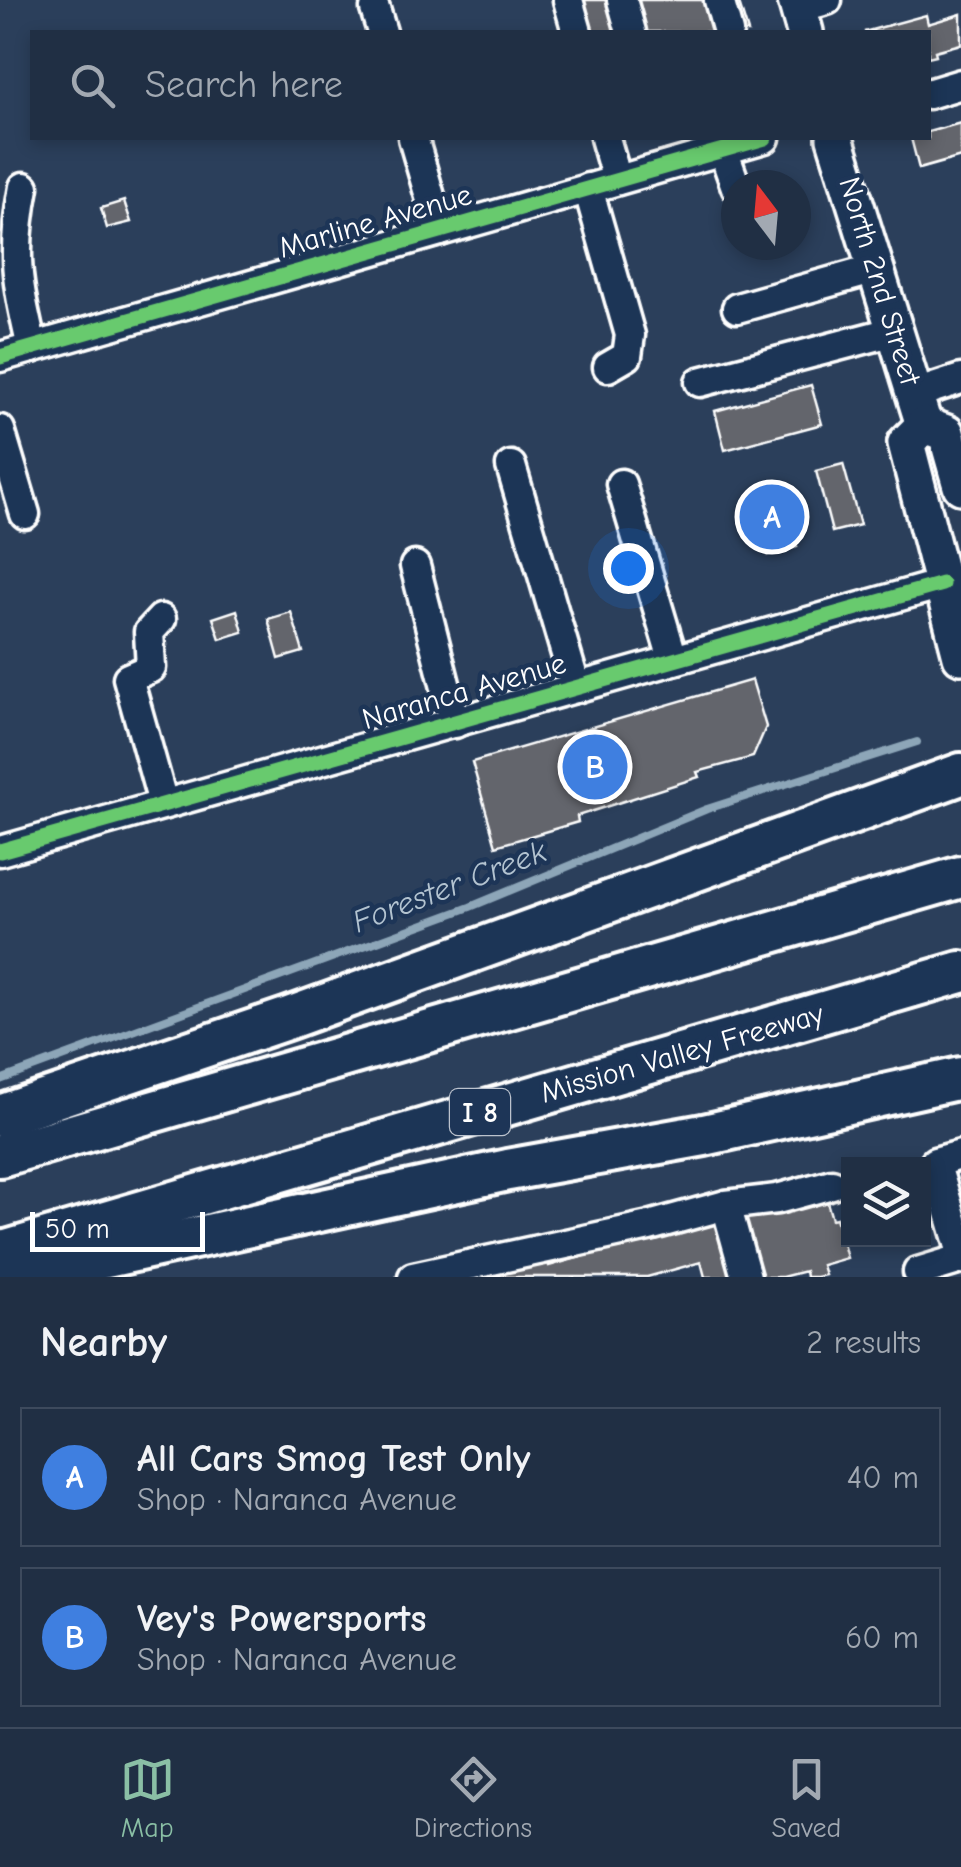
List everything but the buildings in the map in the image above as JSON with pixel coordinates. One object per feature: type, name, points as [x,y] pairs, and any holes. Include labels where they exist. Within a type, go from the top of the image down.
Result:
[{"type":"highway","points":[[0,1116],[289,1018],[961,774]]},
{"type":"highway","points":[[0,1156],[961,877]]},
{"type":"highway","name":"Mission Valley Freeway","points":[[0,1253],[961,972]]},
{"type":"highway","points":[[14,1277],[508,1170],[704,1135],[961,1078]]},
{"type":"main road","name":"North 2nd Street","points":[[837,140],[919,409],[946,433],[961,486]]},
{"type":"main road","name":"North 2nd Street","points":[[919,409],[906,444],[912,469],[932,483],[955,578]]},
{"type":"main road","points":[[955,578],[961,656]]},
{"type":"street","points":[[568,0],[576,30]]},
{"type":"street","points":[[622,0],[630,30]]},
{"type":"street","points":[[719,0],[727,30]]},
{"type":"street","points":[[931,93],[961,84]]},
{"type":"street","points":[[414,140],[440,230]]},
{"type":"street","points":[[606,140],[617,180]]},
{"type":"street","points":[[663,140],[670,165]]},
{"type":"street","points":[[731,144],[734,170]]},
{"type":"street","name":"Marline Avenue","points":[[0,357],[670,165],[731,144]]},
{"type":"street","points":[[24,188],[15,233],[16,278],[32,348]]},
{"type":"street","points":[[588,188],[630,334],[627,356],[608,367]]},
{"type":"street","points":[[737,308],[876,269]]},
{"type":"street","points":[[700,382],[895,332]]},
{"type":"street","points":[[919,409],[961,379]]},
{"type":"street","points":[[0,430],[25,514]]},
{"type":"street","points":[[511,466],[576,688]]},
{"type":"street","points":[[622,484],[673,659]]},
{"type":"street","points":[[415,566],[455,723]]},
{"type":"street","name":"Naranca Avenue","points":[[0,851],[955,578]]},
{"type":"street","points":[[160,619],[148,632],[151,668],[128,678],[163,803]]},
{"type":"street","points":[[939,1161],[961,1248]]},
{"type":"street","points":[[413,1277],[832,1184]]},
{"type":"street","points":[[726,1205],[746,1277]]},
{"type":"street","points":[[918,1272],[961,1259]]},
{"type":"waterway","name":"Forester Creek","points":[[0,1080],[470,907],[707,809],[917,742]]},
{"type":"cycle path","points":[[0,357],[758,140]]},
{"type":"cycle path","points":[[0,851],[942,584]]},
{"type":"place","name":"All Cars Smog Test Only","points":[[772,517]]},
{"type":"place","name":"Vey's Powersports","points":[[595,767]]}]
